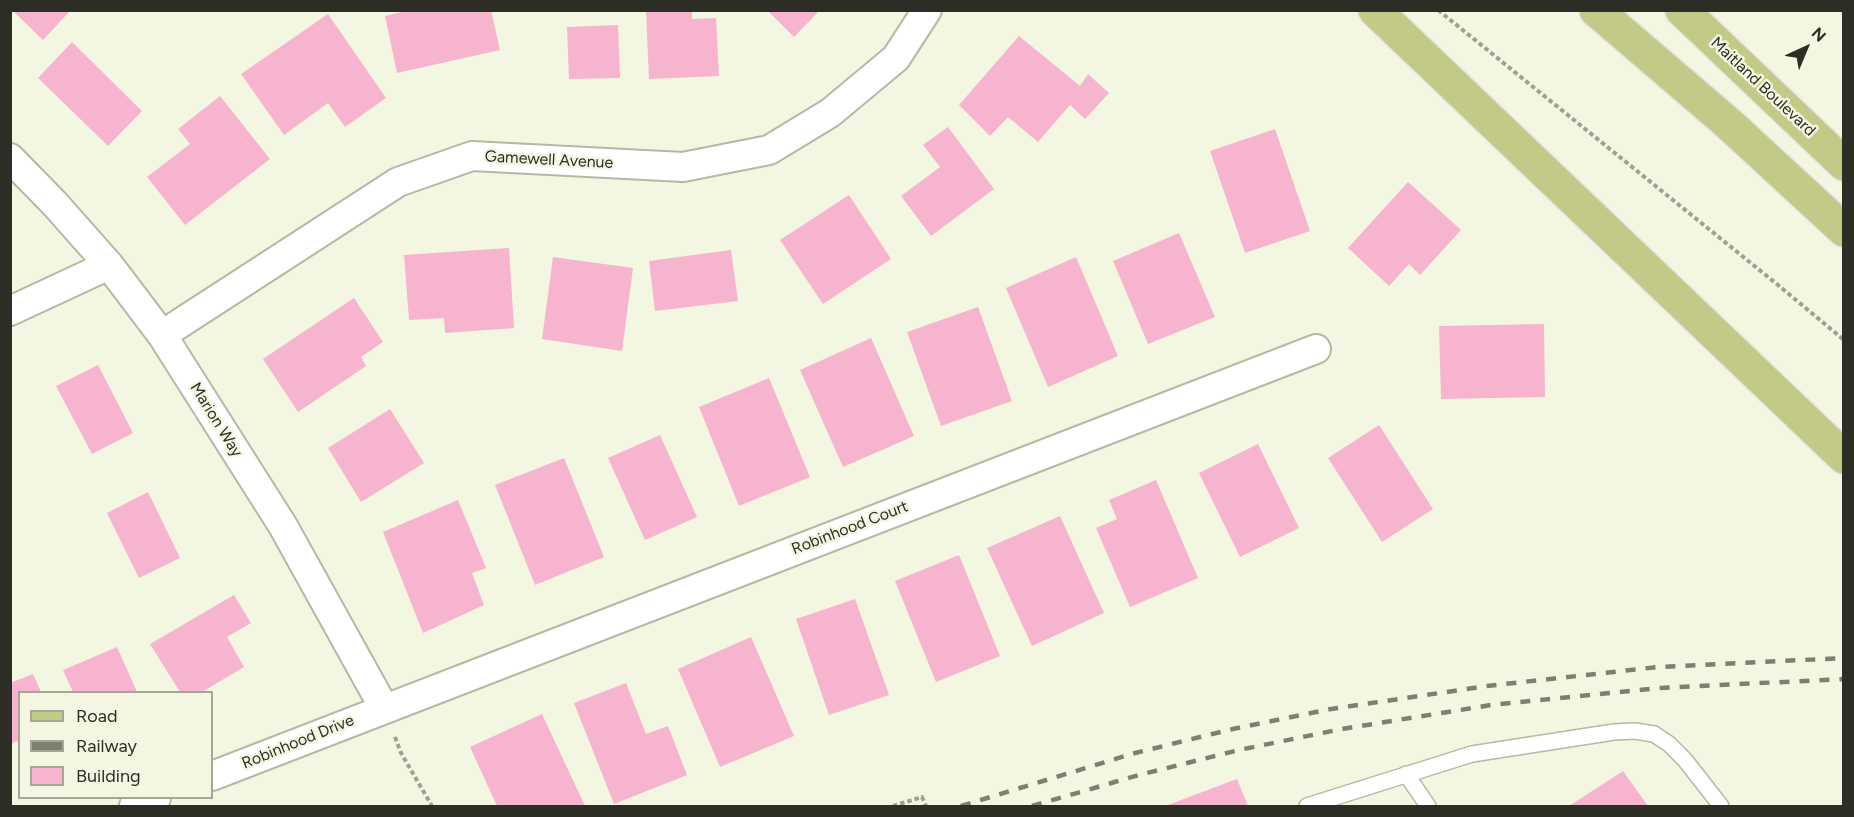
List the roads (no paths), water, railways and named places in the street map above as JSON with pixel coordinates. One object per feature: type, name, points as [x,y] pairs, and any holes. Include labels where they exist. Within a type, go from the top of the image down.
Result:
[{"type":"main road","points":[[1375,10],[1844,457]]},
{"type":"main road","points":[[1596,10],[1729,124],[1844,230]]},
{"type":"main road","name":"Maitland Boulevard","points":[[1682,10],[1844,164]]},
{"type":"street","name":"Gamewell Avenue","points":[[162,335],[398,182],[472,156],[683,167],[769,150],[830,113],[896,58],[927,10]]},
{"type":"street","name":"Marion Way","points":[[10,158],[109,265],[162,335],[283,526],[384,708]]},
{"type":"street","points":[[10,311],[109,265]]},
{"type":"street","name":"Robinhood Court","points":[[384,708],[1316,349]]},
{"type":"street","name":"Robinhood Drive","points":[[213,776],[384,708]]},
{"type":"street","points":[[134,807],[154,799]]},
{"type":"lane","points":[[1309,806],[1472,754],[1614,732],[1635,731],[1654,734],[1669,744],[1685,760],[1721,807]]},
{"type":"lane","points":[[1406,774],[1428,807]]},
{"type":"railway","points":[[961,806],[1135,753],[1233,729],[1331,709],[1487,686],[1658,667],[1844,658]]},
{"type":"railway","points":[[1032,806],[1139,775],[1239,750],[1342,729],[1491,705],[1659,688],[1844,679]]}]
